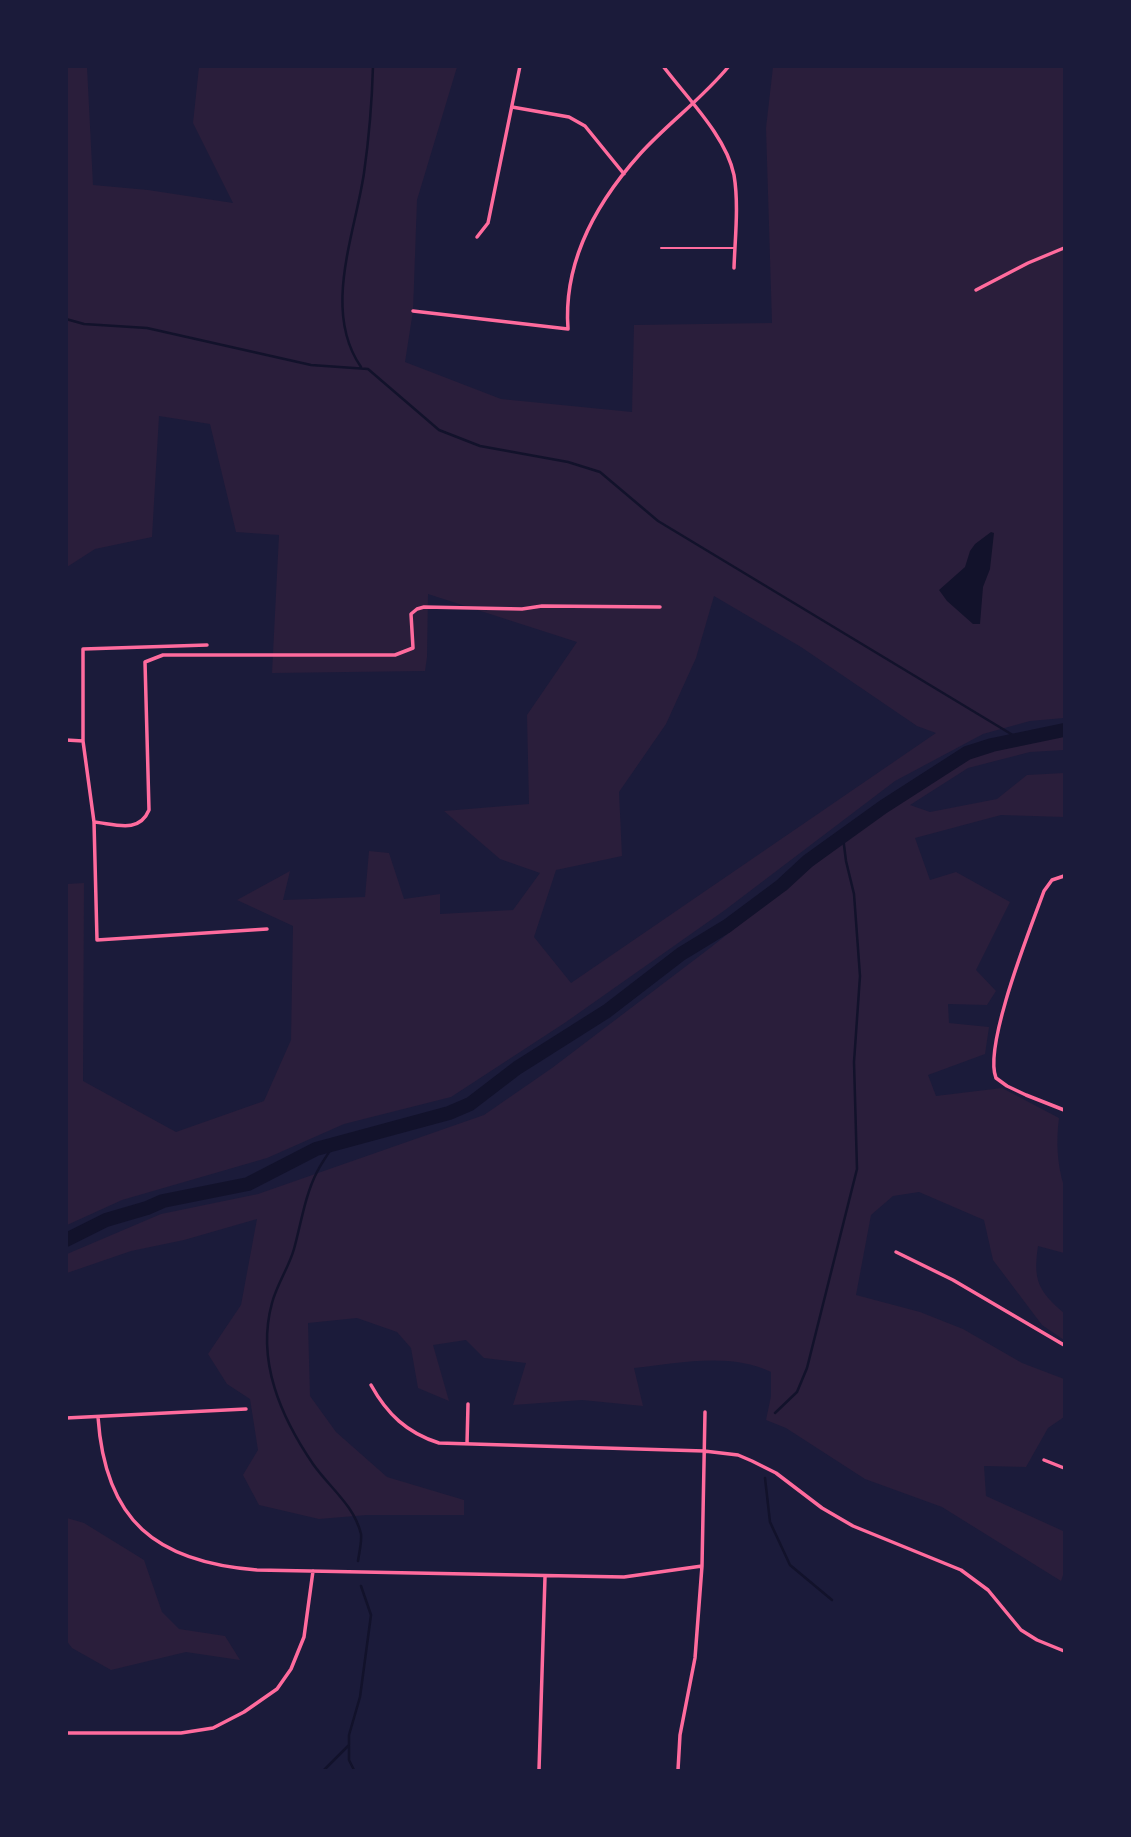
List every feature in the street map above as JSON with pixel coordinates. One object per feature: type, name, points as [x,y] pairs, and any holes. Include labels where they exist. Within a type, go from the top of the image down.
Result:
[{"type":"street","points":[[477,237],[488,223],[520,66]]},
{"type":"street","points":[[663,66],[720,140],[729,159],[734,176],[734,268]]},
{"type":"street","points":[[413,311],[568,328],[566,305],[576,258],[601,202],[641,153],[712,86],[729,66]]},
{"type":"street","points":[[512,107],[569,117],[585,126],[624,174]]},
{"type":"street","points":[[976,290],[1028,263],[1065,248]]},
{"type":"street","points":[[94,822],[135,826],[145,819],[149,810],[145,662],[155,657],[207,654],[395,655],[413,648],[411,614],[417,608],[424,607],[660,607]]},
{"type":"street","points":[[207,645],[83,649],[83,741],[94,822],[97,940],[267,929]]},
{"type":"street","points":[[66,740],[83,741]]},
{"type":"street","points":[[1065,876],[1052,880],[1044,891],[1009,995],[993,1062],[996,1078],[1007,1086],[1065,1110]]},
{"type":"street","points":[[896,1252],[953,1280],[1065,1345]]},
{"type":"street","points":[[371,1385],[393,1418],[415,1434],[439,1443],[704,1451],[738,1455],[776,1473],[844,1521],[961,1570],[988,1590],[1021,1630],[1037,1640],[1065,1651]]},
{"type":"street","points":[[467,1444],[468,1404]]},
{"type":"street","points":[[66,1418],[246,1409]]},
{"type":"street","points":[[678,1770],[680,1735],[695,1658],[702,1566],[705,1412]]},
{"type":"street","points":[[98,1417],[103,1464],[112,1488],[131,1517],[153,1539],[184,1556],[218,1566],[257,1570],[636,1577],[702,1566]]},
{"type":"street","points":[[1044,1460],[1065,1468]]},
{"type":"street","points":[[66,1733],[180,1733],[213,1728],[244,1712],[277,1689],[291,1669],[304,1637],[313,1571]]},
{"type":"street","points":[[539,1770],[545,1576]]},
{"type":"lane","points":[[661,248],[735,248]]},
{"type":"shaded area","points":[[67,67],[87,67],[93,185],[233,203],[193,123],[199,67],[457,67],[417,200],[413,311],[405,362],[501,399],[632,412],[634,325],[772,323],[766,128],[773,67],[1064,67],[1064,718],[1030,721],[983,734],[895,781],[725,910],[566,1022],[451,1097],[344,1124],[267,1158],[122,1200],[67,1225],[67,884],[84,883],[83,1081],[176,1132],[264,1101],[291,1040],[293,926],[237,900],[290,871],[283,900],[365,897],[369,851],[389,853],[404,899],[440,894],[440,914],[513,910],[540,873],[500,859],[444,811],[529,804],[527,715],[577,642],[428,594],[425,671],[272,673],[279,535],[236,532],[210,424],[159,416],[152,537],[95,549],[67,567]],"holes":[[[714,596],[801,647],[917,726],[936,733],[571,983],[534,937],[556,870],[622,856],[619,792],[666,724],[696,658]]]},
{"type":"shaded area","points":[[991,532],[994,533],[990,569],[983,587],[980,624],[973,624],[947,601],[939,590],[965,567],[975,544]]},
{"type":"shaded area","points":[[1064,736],[1064,750],[1030,752],[968,768],[910,805],[930,812],[997,799],[1027,775],[1064,773],[1064,817],[1001,815],[915,838],[930,880],[956,872],[1010,902],[976,970],[996,991],[987,1005],[948,1004],[949,1023],[989,1027],[985,1054],[928,1075],[936,1096],[1002,1088],[1059,1118],[1057,1144],[1064,1186],[1064,1253],[1038,1246],[1036,1268],[1043,1291],[1064,1313],[1064,1340],[1042,1325],[993,1260],[984,1220],[919,1192],[893,1196],[871,1215],[856,1295],[920,1312],[963,1329],[1022,1363],[1064,1379],[1064,1417],[1048,1428],[1026,1467],[984,1466],[986,1496],[1063,1531],[1064,1572],[1061,1581],[942,1507],[865,1479],[786,1428],[766,1420],[771,1396],[771,1372],[755,1366],[738,1362],[704,1361],[634,1368],[643,1406],[582,1400],[513,1405],[526,1363],[484,1358],[466,1340],[433,1345],[449,1401],[418,1388],[411,1348],[397,1332],[357,1318],[308,1323],[310,1396],[336,1432],[387,1477],[464,1500],[464,1515],[367,1515],[319,1519],[259,1505],[243,1475],[258,1450],[250,1399],[227,1384],[208,1354],[241,1305],[257,1219],[184,1240],[131,1251],[67,1273],[67,1254],[161,1214],[258,1194],[484,1115],[552,1068],[710,948],[838,846],[928,783],[975,753]]},
{"type":"shaded area","points":[[67,1518],[84,1523],[144,1560],[162,1612],[179,1629],[225,1636],[240,1660],[186,1652],[111,1670],[72,1648],[66,1640]]},
{"type":"waterway","points":[[361,367],[350,345],[344,322],[342,297],[344,272],[366,160],[373,66]]},
{"type":"waterway","points":[[66,319],[84,324],[147,328],[311,365],[368,369],[439,430],[480,446],[568,462],[600,472],[658,521],[1021,740]]},
{"type":"waterway","points":[[66,1240],[106,1220],[163,1201],[248,1184],[316,1149],[449,1113],[470,1104],[517,1068],[607,1011],[681,954],[727,926],[782,885],[808,861],[883,807],[967,753],[1064,730]]},
{"type":"waterway","points":[[775,1413],[797,1392],[807,1368],[857,1169],[854,1062],[860,976],[854,894],[843,837]]},
{"type":"waterway","points":[[334,1144],[313,1181],[292,1256],[274,1296],[267,1346],[274,1388],[291,1427],[313,1464],[347,1505],[358,1524],[361,1534],[358,1561]]},
{"type":"waterway","points":[[765,1478],[770,1522],[790,1565],[832,1600]]},
{"type":"waterway","points":[[354,1770],[349,1760],[349,1735],[360,1697],[371,1615],[361,1586]]},
{"type":"waterway","points":[[324,1770],[349,1745]]}]
